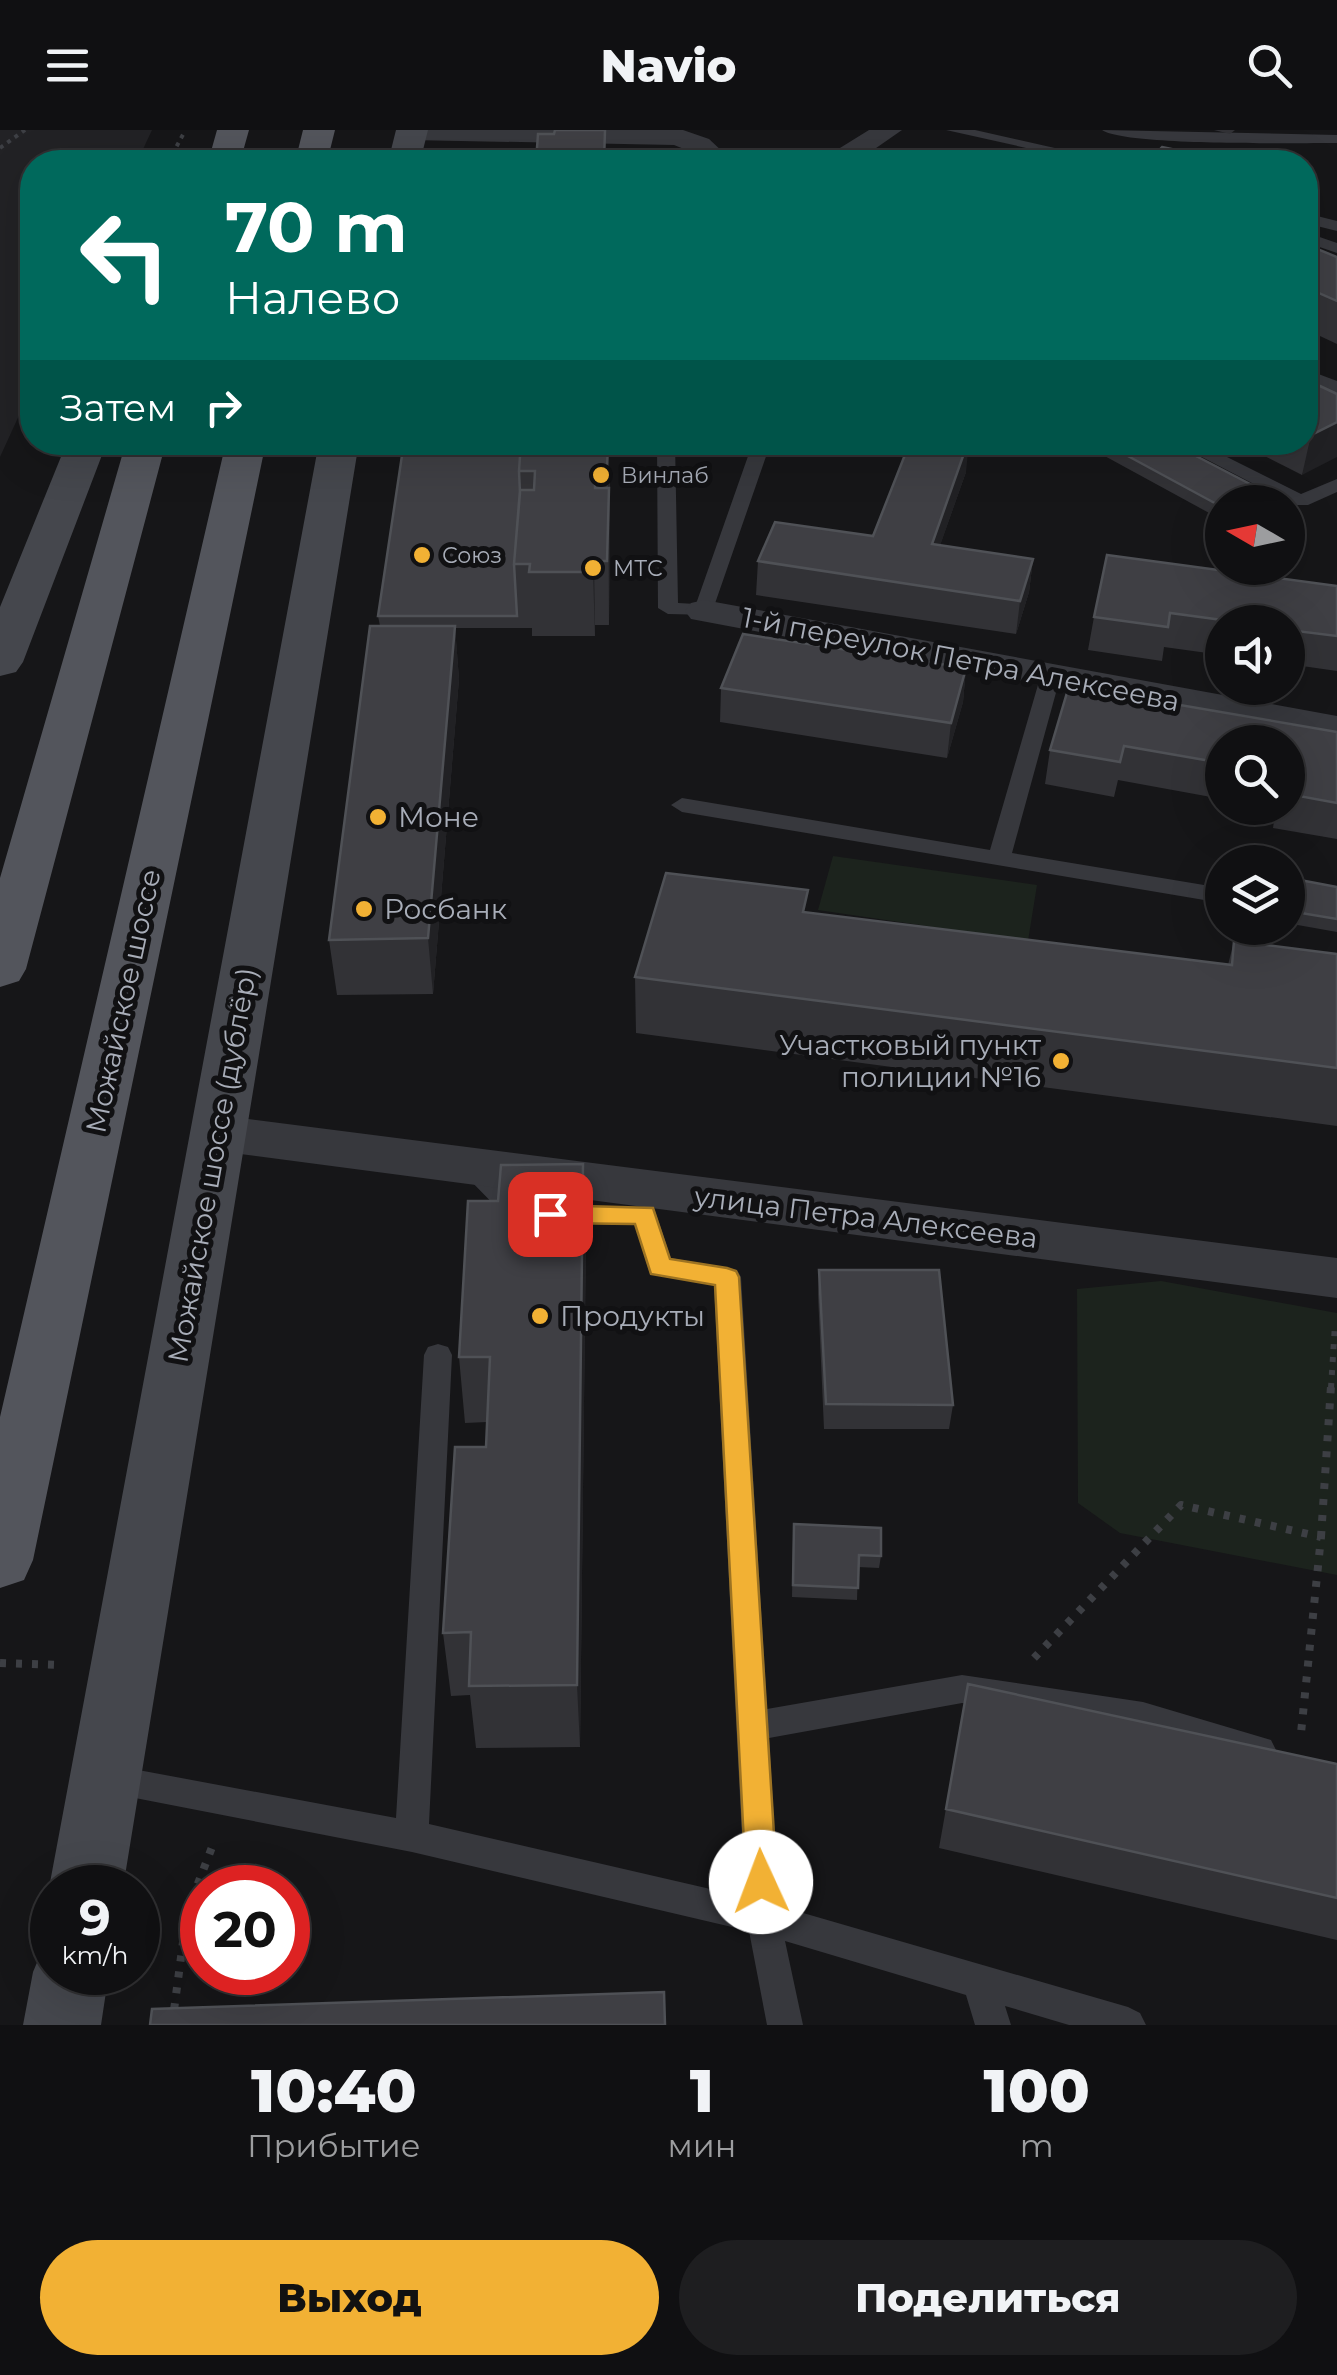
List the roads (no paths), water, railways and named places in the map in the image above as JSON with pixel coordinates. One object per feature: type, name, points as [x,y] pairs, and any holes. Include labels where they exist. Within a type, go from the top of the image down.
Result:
[{"type":"main road","points":[[0,662],[13,595],[81,455]]},
{"type":"main road","points":[[0,969],[142,455]]},
{"type":"main road","name":"Можайское шоссе","points":[[0,1560],[243,455]]},
{"type":"main road","name":"Можайское шоссе (дублёр)","points":[[90,1865],[334,455]]},
{"type":"main road","points":[[62,2025],[67,1995]]},
{"type":"street","points":[[856,150],[888,130]]},
{"type":"street","points":[[527,150],[677,137],[706,150]]},
{"type":"street","points":[[409,142],[485,150]]},
{"type":"street","name":"1-й переулок Петра Алексеева","points":[[704,612],[1337,728]]},
{"type":"street","name":"улица Петра Алексеева","points":[[217,1133],[1337,1278]]},
{"type":"lane","points":[[953,130],[1050,150]]},
{"type":"lane","points":[[1109,130],[1337,139]]},
{"type":"lane","points":[[666,455],[668,608],[704,612],[758,455]]},
{"type":"lane","points":[[1208,455],[1302,501],[1337,485]]},
{"type":"lane","points":[[999,858],[1050,678]]},
{"type":"lane","points":[[682,805],[1205,893]]},
{"type":"lane","points":[[473,1166],[519,1214],[645,1214],[660,1267],[727,1277],[763,1918],[785,2025]]},
{"type":"lane","points":[[412,1836],[438,1355]]},
{"type":"lane","points":[[755,1726],[962,1689],[1143,1716],[1298,1760]]},
{"type":"lane","points":[[106,1779],[412,1836],[763,1918],[1128,2025]]},
{"type":"lane","points":[[980,1982],[993,2025]]},
{"type":"place","name":"Винлаб","points":[[601,475]]},
{"type":"place","name":"Союз","points":[[422,555]]},
{"type":"place","name":"МТС","points":[[593,568]]},
{"type":"place","name":"Моне","points":[[378,817]]},
{"type":"place","name":"Росбанк","points":[[364,909]]},
{"type":"place","name":"Участковый пункт полиции №16","points":[[1061,1061]]},
{"type":"place","name":"Продукты","points":[[540,1316]]}]
